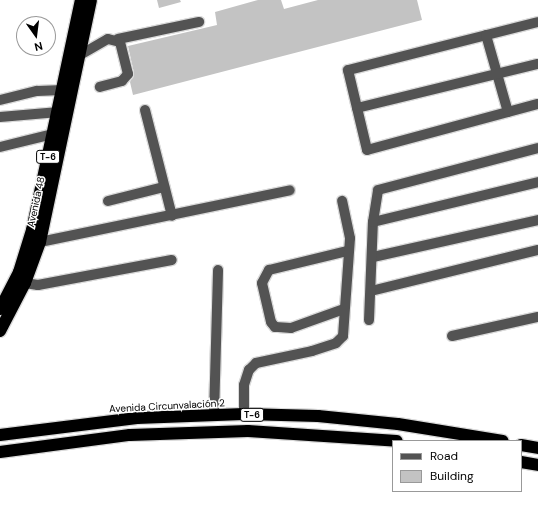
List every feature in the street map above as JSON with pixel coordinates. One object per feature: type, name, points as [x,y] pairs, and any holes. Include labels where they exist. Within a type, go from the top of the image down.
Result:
[{"type":"highway","name":"Avenida 48","points":[[0,309],[19,272],[32,230],[59,112],[81,0]]},
{"type":"highway","name":"Avenida 48","points":[[0,331],[25,283],[40,242],[91,0]]},
{"type":"highway","name":"Avenida Circunvalación 2","points":[[0,435],[138,418],[244,414],[318,416],[398,424],[497,440]]},
{"type":"highway","name":"T-6","points":[[0,452],[130,435],[240,431],[392,441]]},
{"type":"highway","points":[[522,445],[538,448]]},
{"type":"highway","points":[[522,462],[538,465]]},
{"type":"street","points":[[80,55],[108,39],[118,39],[199,22]]},
{"type":"street","points":[[538,22],[348,70],[367,150],[538,104]]},
{"type":"street","points":[[486,35],[508,112]]},
{"type":"street","points":[[100,87],[122,81],[128,74],[118,39]]},
{"type":"street","points":[[357,108],[538,64]]},
{"type":"street","points":[[0,100],[37,91],[63,90]]},
{"type":"street","points":[[145,110],[172,216]]},
{"type":"street","points":[[0,118],[59,112]]},
{"type":"street","points":[[0,147],[53,134]]},
{"type":"street","points":[[369,320],[373,256],[373,222],[378,190],[538,148]]},
{"type":"street","points":[[373,222],[538,182]]},
{"type":"street","points":[[108,201],[164,187]]},
{"type":"street","points":[[40,242],[172,216],[290,190]]},
{"type":"street","points":[[244,414],[244,385],[249,370],[256,363],[336,343],[343,336],[347,251],[350,238],[342,200]]},
{"type":"street","points":[[373,256],[538,220]]},
{"type":"street","points":[[370,291],[538,250]]},
{"type":"street","points":[[344,309],[291,328],[275,327],[271,322],[262,284],[269,270],[347,251]]},
{"type":"street","points":[[25,283],[38,285],[172,260]]},
{"type":"street","points":[[214,415],[218,270]]},
{"type":"street","points":[[452,336],[538,318]]},
{"type":"building","points":[[157,0],[180,0],[181,2],[159,8]]},
{"type":"building","points":[[258,0],[281,0],[284,9],[318,0],[417,0],[422,20],[133,95],[130,82],[134,73],[128,46],[217,25],[215,12]]}]
